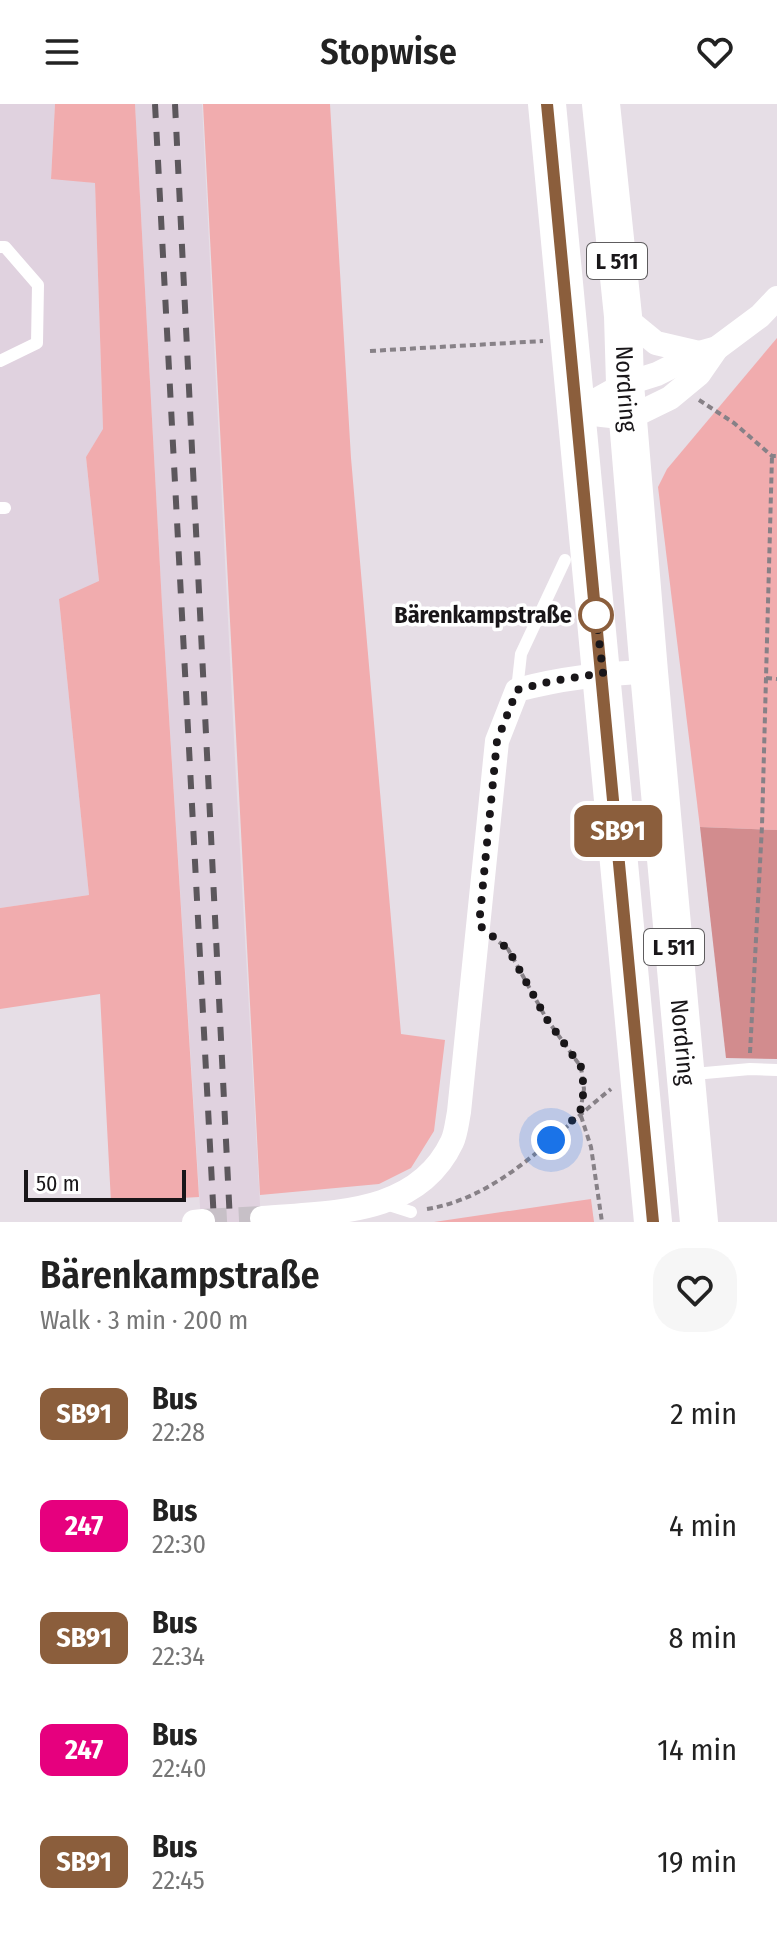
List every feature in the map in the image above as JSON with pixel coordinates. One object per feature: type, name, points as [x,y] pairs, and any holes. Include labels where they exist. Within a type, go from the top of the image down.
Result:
[{"type":"main road","name":"Nordring","points":[[547,104],[653,1222]]},
{"type":"main road","name":"Nordring","points":[[601,104],[623,316],[649,672],[699,1222]]},
{"type":"street","points":[[575,412],[627,401],[657,374],[708,350],[760,316],[777,298]]},
{"type":"street","points":[[623,316],[656,343],[708,350]]},
{"type":"street","points":[[575,412],[683,389],[699,374],[708,350]]},
{"type":"street","points":[[262,1218],[352,1210],[383,1203],[414,1187],[439,1163],[453,1141],[459,1112],[497,741],[517,690],[603,673],[649,672]]},
{"type":"street","points":[[194,1222],[203,1221]]},
{"type":"lane","points":[[0,247],[5,247],[38,285],[37,343],[0,361]]},
{"type":"lane","points":[[517,690],[521,654],[565,560]]},
{"type":"lane","points":[[705,1073],[777,1070]]},
{"type":"lane","points":[[383,1203],[411,1212]]},
{"type":"path","points":[[370,351],[569,339]]},
{"type":"path","points":[[683,389],[734,423],[774,456],[750,1069]]},
{"type":"path","points":[[766,678],[777,679]]},
{"type":"path","points":[[479,925],[508,949],[546,1018],[581,1067],[584,1089],[580,1113],[591,1147],[602,1222]]},
{"type":"path","points":[[411,1212],[446,1206],[489,1186],[534,1156],[580,1113],[612,1089]]},
{"type":"shaded area","points":[[0,104],[55,104],[51,178],[95,183],[103,430],[86,457],[99,582],[59,599],[89,895],[0,908]]},
{"type":"shaded area","points":[[55,104],[135,104],[199,1197],[111,1202],[100,994],[0,1009],[0,908],[89,895],[59,599],[99,581],[86,457],[103,429],[95,183],[51,179]]},
{"type":"shaded area","points":[[135,104],[202,104],[261,1222],[201,1222],[162,604]]},
{"type":"shaded area","points":[[203,104],[330,104],[351,458],[401,1034],[445,1040],[434,1131],[411,1168],[379,1184],[260,1195]]},
{"type":"shaded area","points":[[777,338],[777,830],[700,827],[658,487],[667,469]]},
{"type":"shaded area","points":[[700,827],[777,830],[777,1059],[726,1058]]},
{"type":"shaded area","points":[[591,1199],[594,1222],[434,1222],[577,1201]]},
{"type":"tunnel","points":[[203,1221],[262,1218]]},
{"type":"railway","points":[[155,104],[214,1222]]},
{"type":"railway","points":[[175,104],[230,1222]]},
{"type":"bus line","name":"SB91","points":[[547,104],[653,1222]]},
{"type":"place","name":"Bärenkampstraße","points":[[596,615]]},
{"type":"route","points":[[551,1140],[580,1113],[584,1089],[581,1067],[546,1018],[508,949],[479,925],[497,741],[510,705],[517,690],[603,673],[596,615]]}]
